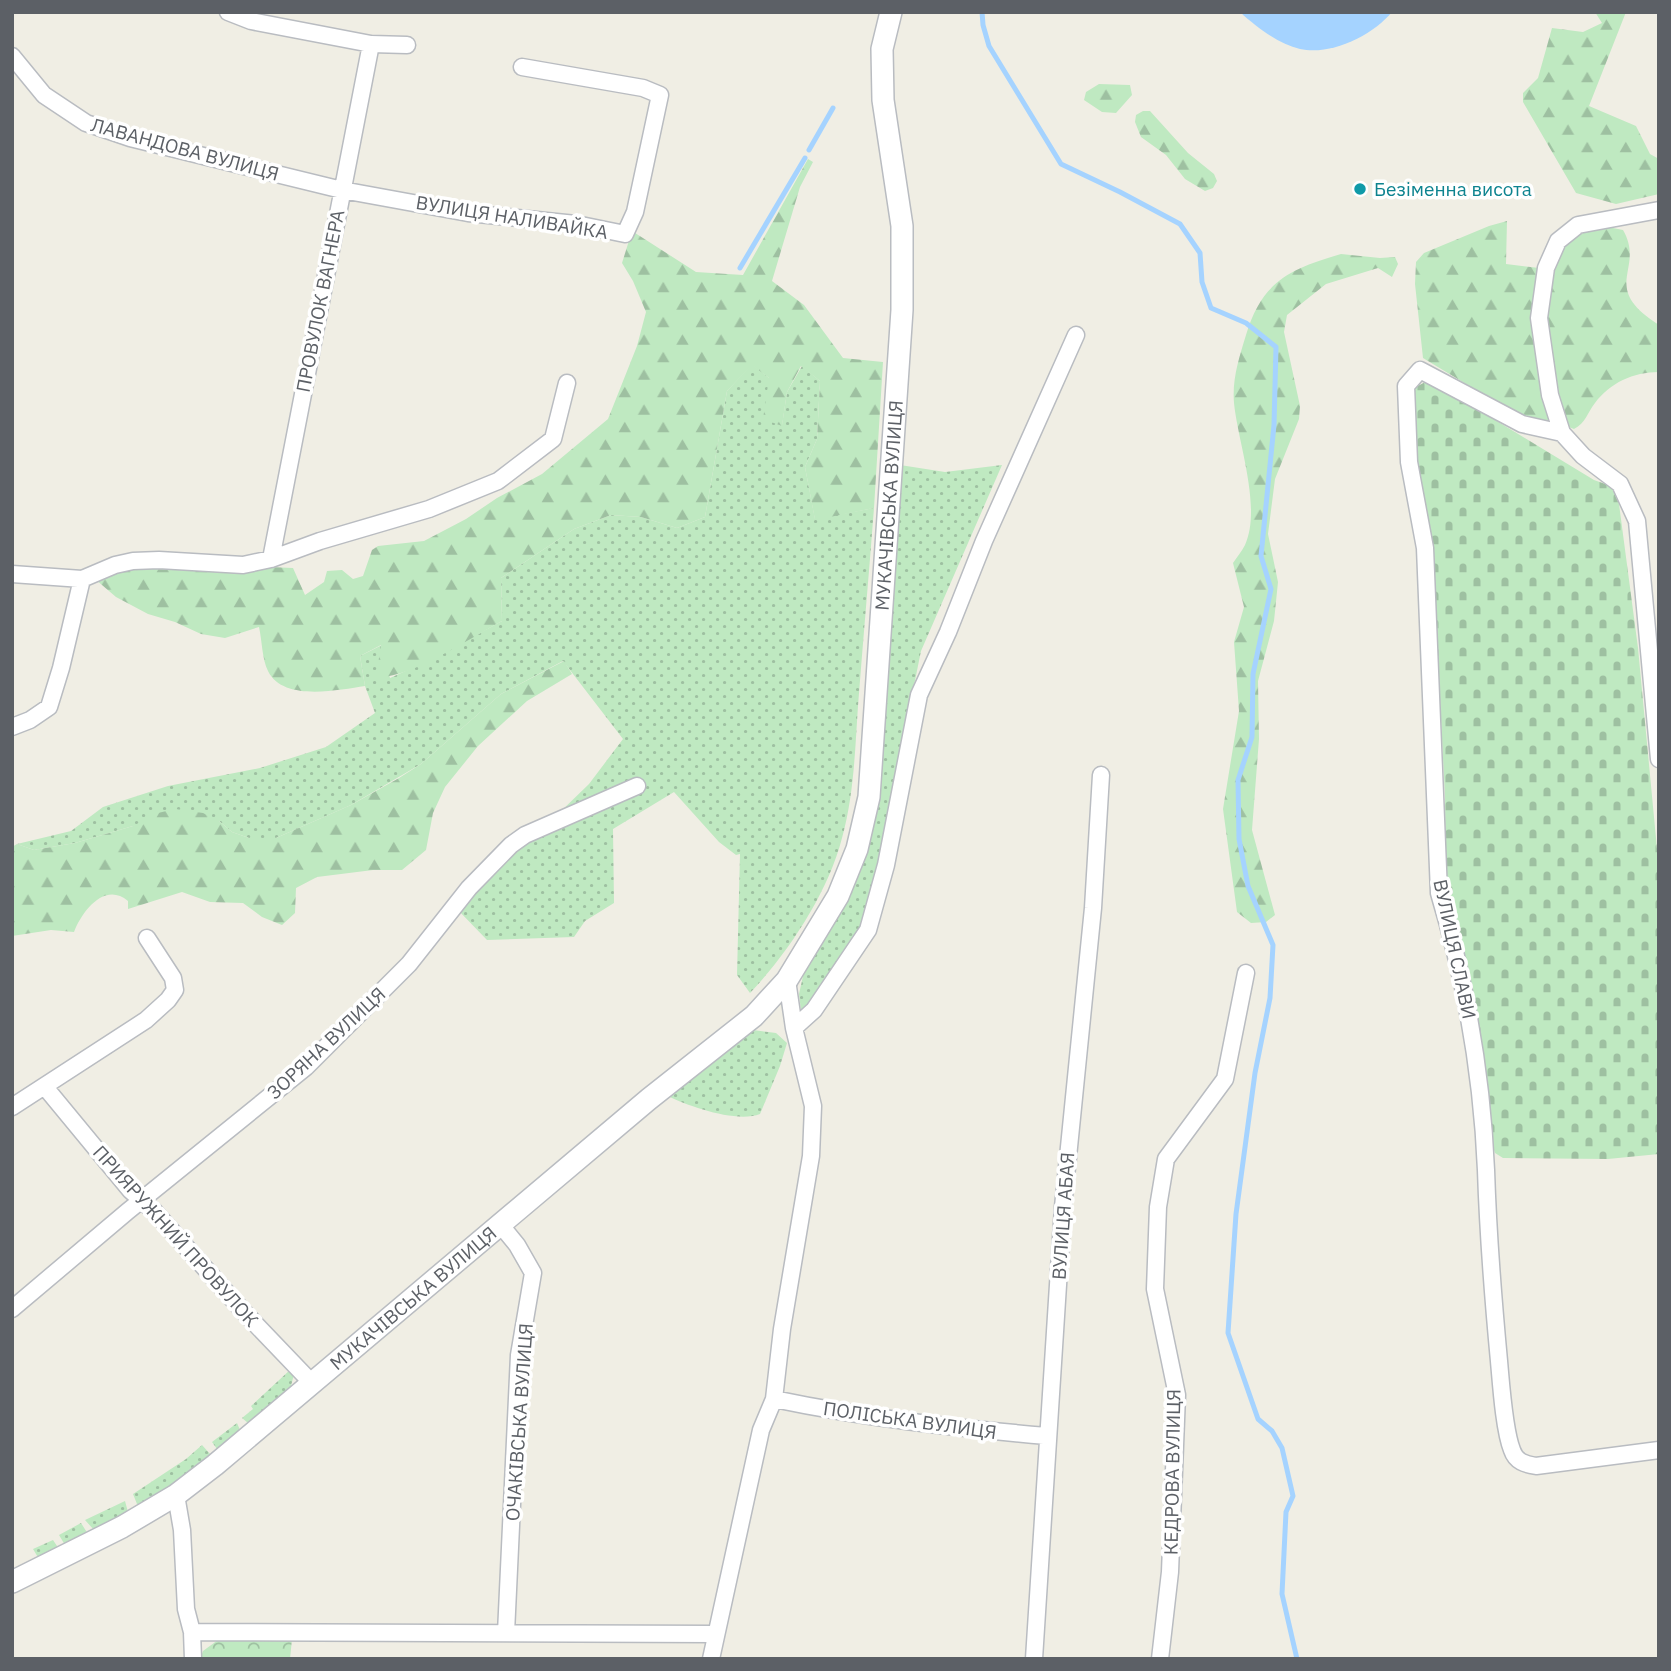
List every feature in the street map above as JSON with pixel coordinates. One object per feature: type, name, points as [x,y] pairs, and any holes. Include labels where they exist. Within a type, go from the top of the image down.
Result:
[{"type":"street","points":[[228,12],[371,44],[407,45]]},
{"type":"street","name":"МУКАЧІВСЬКА ВУЛИЦЯ","points":[[12,1582],[122,1527],[176,1496],[499,1223],[754,1016],[787,980],[838,896],[858,849],[869,797],[902,310],[902,226],[883,100],[882,49],[891,12]]},
{"type":"street","name":"ПРОВУЛОК ВАГНЕРА","points":[[271,559],[371,44]]},
{"type":"street","name":"ЛАВАНДОВА ВУЛИЦЯ","points":[[12,55],[44,95],[86,123],[130,138],[341,190]]},
{"type":"street","name":"ВУЛИЦЯ НАЛИВАЙКА","points":[[341,190],[468,213],[576,224],[625,234],[635,212],[660,95],[643,88],[522,67]]},
{"type":"street","points":[[1659,210],[1578,225],[1558,241],[1546,268],[1539,318],[1550,395],[1562,433],[1583,456],[1620,484],[1637,521],[1659,759]]},
{"type":"street","points":[[794,1028],[814,1010],[868,930],[886,865],[919,695],[1076,335]]},
{"type":"street","name":"ВУЛИЦЯ СЛАВИ","points":[[1562,433],[1522,424],[1420,370],[1406,386],[1409,462],[1425,548],[1439,893],[1455,945],[1474,1046],[1486,1167],[1488,1236],[1501,1386],[1511,1448],[1516,1458],[1524,1464],[1536,1466],[1659,1450]]},
{"type":"street","points":[[12,575],[82,579],[115,565],[133,561],[243,565],[271,559],[320,541],[429,509],[498,481],[553,439],[567,383]]},
{"type":"street","points":[[12,727],[30,720],[49,707],[82,579]]},
{"type":"street","name":"ВУЛИЦЯ АБАЯ","points":[[1034,1659],[1063,1207],[1093,908],[1101,775]]},
{"type":"street","name":"ЗОРЯНА ВУЛИЦЯ","points":[[12,1308],[306,1066],[409,964],[470,888],[511,845],[525,835],[637,786]]},
{"type":"street","points":[[12,1107],[146,1020],[168,1000],[175,990],[173,978],[147,938]]},
{"type":"street","name":"КЕДРОВА ВУЛИЦЯ","points":[[1160,1659],[1170,1572],[1177,1395],[1155,1289],[1158,1207],[1166,1159],[1225,1079],[1246,973]]},
{"type":"street","points":[[711,1659],[761,1430],[774,1399],[782,1328],[811,1156],[813,1106],[794,1028],[787,980]]},
{"type":"street","name":"ПРИЯРУЖНИЙ ПРОВУЛОК","points":[[45,1087],[130,1189],[155,1212],[311,1382]]},
{"type":"street","name":"ОЧАКІВСЬКА ВУЛИЦЯ","points":[[499,1223],[517,1245],[533,1273],[519,1355],[506,1633]]},
{"type":"street","name":"ПОЛІСЬКА ВУЛИЦЯ","points":[[774,1399],[810,1407],[971,1429],[1047,1436]]},
{"type":"street","points":[[176,1496],[182,1530],[186,1609],[192,1632],[193,1659]]},
{"type":"street","points":[[192,1632],[715,1634]]},
{"type":"green space","points":[[1595,12],[1626,12],[1589,106],[1636,126],[1650,154],[1659,159],[1659,194],[1616,204],[1576,193],[1523,102],[1523,93],[1538,78],[1552,28],[1583,32],[1602,23]]},
{"type":"green space","points":[[1099,84],[1130,85],[1132,95],[1116,113],[1102,112],[1084,100],[1086,92]]},
{"type":"green space","points":[[1150,111],[1188,153],[1214,174],[1217,181],[1213,188],[1205,191],[1185,179],[1166,155],[1141,137],[1135,122],[1136,115]]},
{"type":"green space","points":[[808,159],[813,162],[800,187],[772,281],[804,305],[843,358],[883,362],[874,508],[815,520],[805,467],[817,439],[820,381],[801,366],[787,392],[782,426],[763,419],[769,378],[752,365],[727,391],[705,517],[677,528],[641,517],[611,515],[574,529],[501,578],[502,621],[422,665],[405,672],[376,677],[381,645],[360,656],[365,686],[312,692],[286,687],[275,681],[268,671],[259,627],[225,638],[201,634],[148,614],[116,597],[95,579],[132,568],[245,573],[270,567],[293,568],[305,595],[324,582],[327,571],[342,570],[353,579],[363,576],[372,550],[378,546],[424,541],[466,519],[497,498],[542,474],[608,419],[637,346],[646,312],[622,263],[632,231],[696,272],[743,275]]},
{"type":"green space","points":[[1507,221],[1506,264],[1539,268],[1551,424],[1524,419],[1423,358],[1415,284],[1416,262],[1424,253]]},
{"type":"green space","points":[[1608,227],[1623,230],[1629,244],[1627,288],[1631,299],[1659,325],[1659,372],[1640,374],[1615,384],[1601,396],[1584,421],[1574,429],[1566,426],[1562,412],[1545,307],[1546,292],[1564,244],[1585,232]]},
{"type":"green space","points":[[1341,254],[1395,257],[1398,264],[1392,277],[1378,268],[1326,284],[1287,315],[1284,332],[1300,406],[1299,419],[1275,479],[1268,534],[1278,582],[1274,621],[1258,681],[1259,739],[1252,830],[1275,915],[1266,922],[1251,923],[1237,912],[1223,809],[1239,711],[1234,642],[1244,607],[1233,563],[1245,545],[1250,530],[1251,512],[1234,403],[1235,377],[1253,317],[1270,290],[1293,272]]},
{"type":"green space","points":[[752,364],[769,378],[782,425],[787,392],[802,366],[820,381],[817,439],[805,467],[815,519],[874,508],[853,772],[842,838],[836,859],[817,901],[792,941],[750,993],[737,975],[740,854],[736,855],[719,842],[674,792],[613,829],[614,903],[585,921],[574,937],[487,940],[457,909],[513,849],[556,816],[589,784],[623,739],[563,661],[501,694],[421,764],[351,805],[276,838],[249,838],[232,832],[219,821],[133,826],[75,843],[34,850],[17,844],[71,831],[103,807],[168,786],[260,768],[326,747],[375,713],[365,686],[360,656],[382,645],[390,678],[430,660],[502,621],[501,578],[574,529],[611,515],[641,517],[677,528],[705,517],[727,391]]},
{"type":"green space","points":[[1429,380],[1594,480],[1611,486],[1619,504],[1638,648],[1659,870],[1659,1154],[1608,1159],[1503,1158],[1495,1153],[1489,1136],[1446,892],[1445,796],[1432,546],[1416,457],[1414,388]]},
{"type":"green space","points":[[900,465],[945,472],[1002,465],[921,651],[870,902],[861,929],[810,1008],[801,1011],[799,994],[803,976],[846,898],[877,798],[885,716],[888,622]]},
{"type":"green space","points":[[564,661],[572,674],[527,701],[478,746],[445,787],[433,813],[426,850],[402,870],[373,870],[317,877],[296,888],[295,913],[282,925],[262,917],[243,903],[210,902],[182,892],[128,909],[128,901],[111,894],[95,901],[74,932],[51,930],[12,936],[12,847],[17,844],[34,850],[75,843],[133,826],[158,813],[175,809],[203,813],[232,832],[249,838],[276,838],[351,805],[399,778],[421,764],[501,694]]},
{"type":"green space","points":[[753,1030],[776,1033],[787,1043],[760,1114],[739,1117],[727,1115],[688,1105],[668,1096]]},
{"type":"green space","points":[[291,1369],[294,1374],[291,1386],[248,1423],[242,1418],[253,1409],[251,1406]]},
{"type":"green space","points":[[237,1423],[240,1430],[217,1449],[212,1442]]},
{"type":"green space","points":[[202,1445],[211,1455],[172,1487],[142,1506],[137,1504],[133,1494],[186,1459]]},
{"type":"green space","points":[[125,1501],[128,1512],[94,1530],[85,1520]]},
{"type":"green space","points":[[81,1523],[88,1534],[65,1545],[59,1535]]},
{"type":"green space","points":[[53,1540],[59,1549],[39,1559],[33,1549]]},
{"type":"green space","points":[[292,1639],[290,1659],[200,1659],[203,1651],[218,1640]]},
{"type":"water","points":[[1240,12],[1392,12],[1363,36],[1338,46],[1312,50],[1292,47],[1276,39]]},
{"type":"waterway","points":[[982,12],[989,46],[1061,164],[1180,224],[1200,253],[1202,282],[1211,308],[1246,323],[1276,347],[1274,425],[1261,556],[1271,589],[1253,674],[1252,737],[1238,780],[1239,839],[1248,886],[1273,945],[1270,998],[1255,1073],[1236,1214],[1228,1333],[1258,1419],[1272,1431],[1282,1448],[1293,1496],[1286,1512],[1282,1594],[1297,1659]]},
{"type":"waterway","points":[[809,150],[833,108]]},
{"type":"waterway","points":[[740,268],[805,158]]},
{"type":"place","name":"Безіменна висота","points":[[1360,189]]}]
